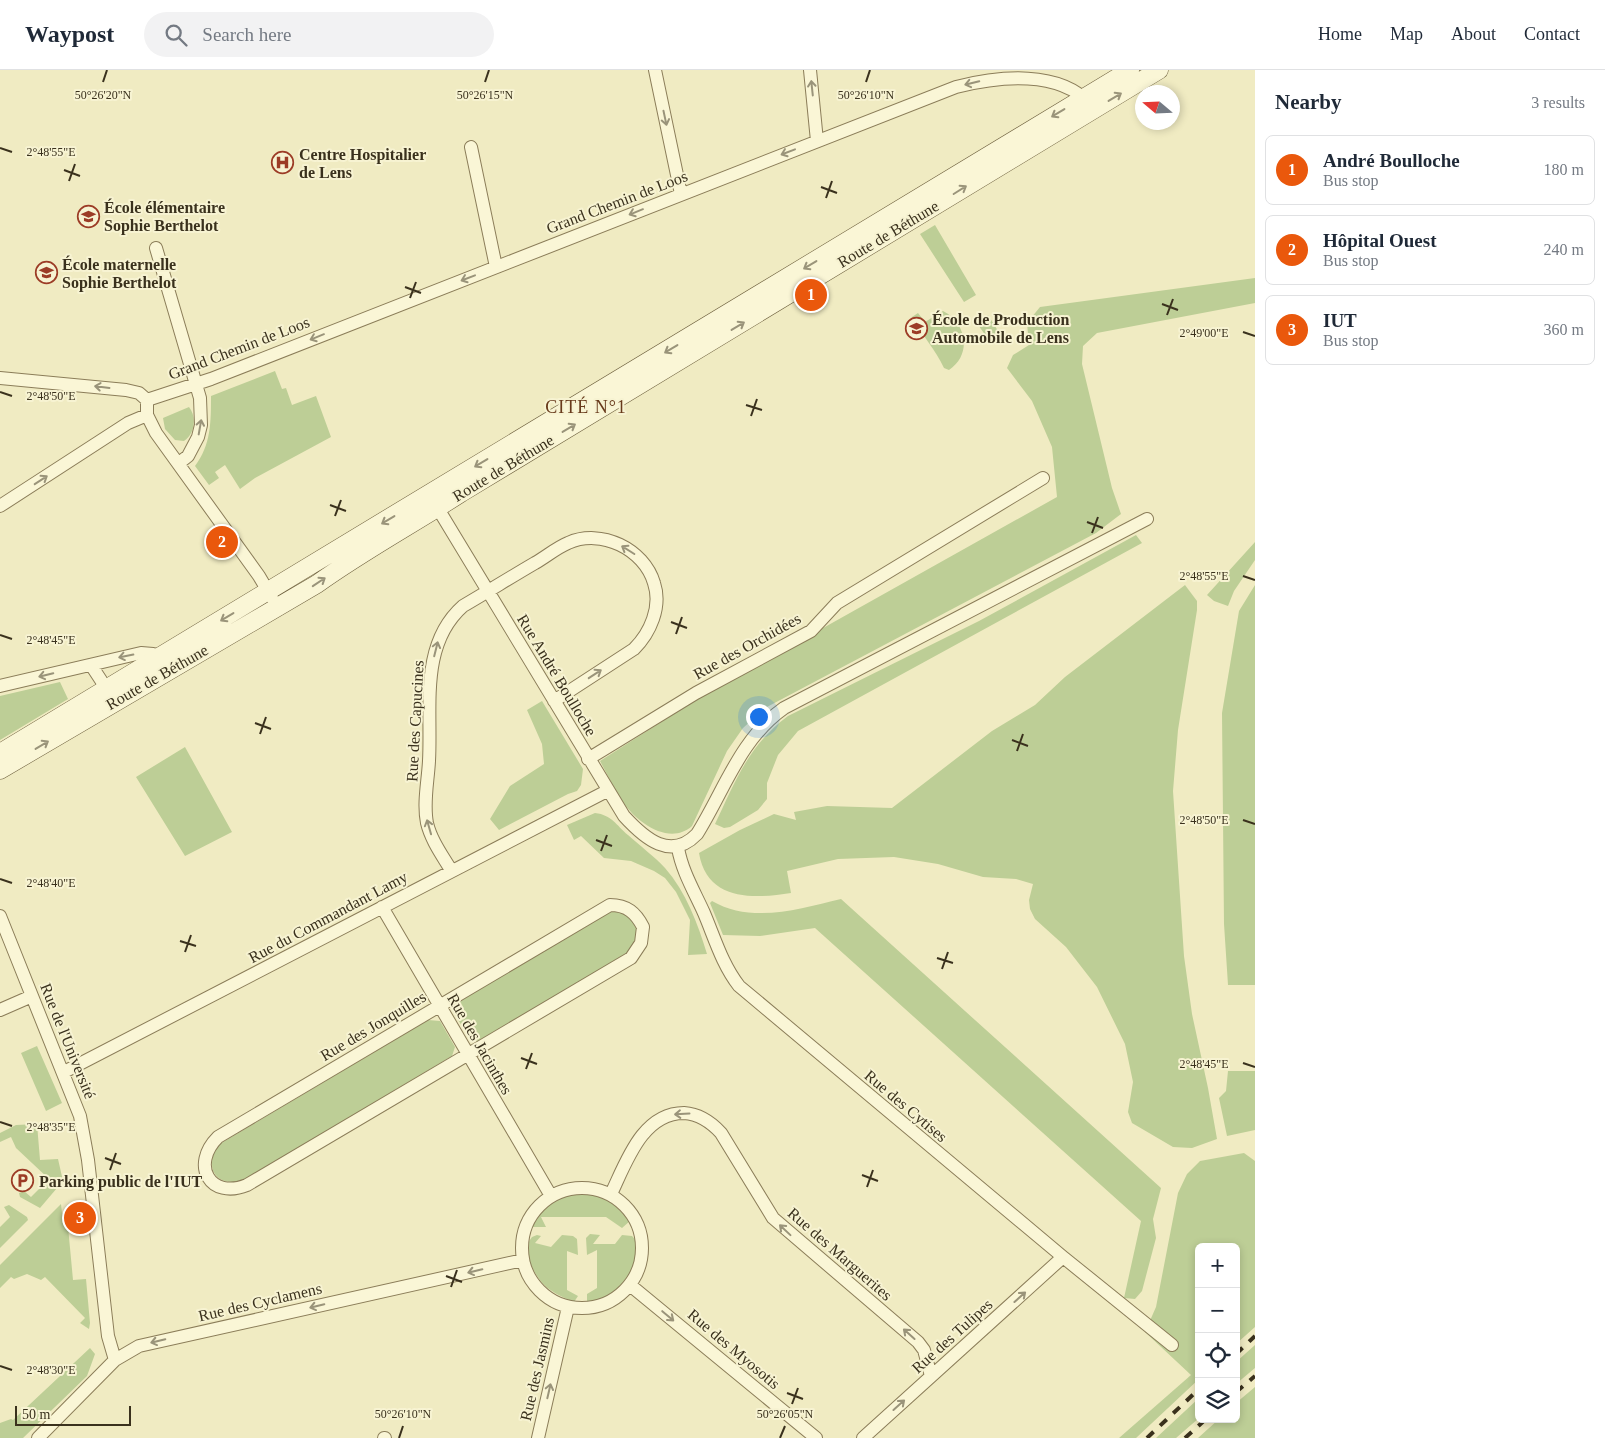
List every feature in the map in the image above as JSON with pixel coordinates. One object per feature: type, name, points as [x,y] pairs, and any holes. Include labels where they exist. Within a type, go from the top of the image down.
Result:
[{"type":"main road","name":"Route de Béthune","points":[[1090,103],[1130,70]]},
{"type":"main road","name":"Route de Béthune","points":[[0,753],[111,695],[273,599],[317,584],[356,556],[372,549],[434,501],[1090,103],[1159,70]]},
{"type":"main road","name":"Route de Béthune","points":[[0,770],[111,695]]},
{"type":"street","points":[[655,70],[681,194]]},
{"type":"street","points":[[810,70],[817,141]]},
{"type":"street","name":"Grand Chemin de Loos","points":[[147,400],[196,384],[956,87],[998,77],[1018,75],[1053,79],[1073,86],[1090,103]]},
{"type":"street","points":[[471,147],[496,267]]},
{"type":"street","points":[[156,248],[200,398],[201,425],[194,448],[179,463]]},
{"type":"street","points":[[0,378],[126,390],[139,393],[147,400],[147,415],[156,432],[273,599]]},
{"type":"street","points":[[0,506],[128,423],[147,415]]},
{"type":"street","name":"Rue des Orchidées","points":[[588,759],[696,693],[811,631],[837,603],[1043,478]]},
{"type":"street","name":"Rue André Boulloche","points":[[434,501],[607,791],[624,816],[637,829],[659,844],[678,848]]},
{"type":"street","points":[[678,848],[690,842],[697,834],[746,744],[771,718],[784,708],[1148,519]]},
{"type":"street","points":[[488,591],[568,543],[580,540],[604,540],[626,548],[643,562],[650,573],[655,584],[655,609],[652,622],[641,642],[634,649],[554,701]]},
{"type":"street","name":"Rue des Capucines","points":[[451,870],[432,837],[425,812],[430,759],[431,671],[440,635],[449,618],[463,606],[488,591]]},
{"type":"street","points":[[0,686],[141,653],[166,663]]},
{"type":"street","points":[[91,664],[111,695]]},
{"type":"street","name":"Rue du Commandant Lamy","points":[[64,1072],[451,870],[607,791]]},
{"type":"street","name":"Rue des Cytises","points":[[678,848],[684,870],[705,916],[720,956],[739,986],[1063,1257],[1172,1345]]},
{"type":"street","name":"Rue des Jonquilles","points":[[610,905],[624,907],[639,918],[644,936],[631,958],[467,1055],[247,1185],[230,1189],[219,1186],[206,1174],[203,1164],[205,1155],[218,1137],[610,905]]},
{"type":"street","name":"Rue des Jacinthes","points":[[382,907],[467,1055],[552,1196]]},
{"type":"street","name":"Rue de l'Université","points":[[0,916],[80,1116],[84,1134],[108,1336],[115,1360]]},
{"type":"street","points":[[0,1010],[32,996]]},
{"type":"street","name":"Rue des Marguerites","points":[[611,1194],[635,1146],[657,1121],[669,1115],[690,1114],[712,1124],[721,1132],[773,1218],[918,1342],[924,1350],[931,1376]]},
{"type":"street","points":[[587,1187],[611,1194],[629,1209],[640,1230],[642,1247],[640,1264],[630,1285],[609,1302],[596,1307],[568,1307],[549,1299],[534,1285],[523,1260],[522,1246],[528,1221],[538,1207],[562,1190],[587,1187]]},
{"type":"street","name":"Rue des Tulipes","points":[[863,1438],[1063,1257]]},
{"type":"street","name":"Rue des Cyclamens","points":[[38,1438],[115,1360],[139,1346],[523,1260]]},
{"type":"street","name":"Rue des Myosotis","points":[[630,1285],[816,1438]]},
{"type":"street","name":"Rue des Jasmins","points":[[538,1438],[568,1307]]},
{"type":"green space","points":[[935,225],[976,295],[964,302],[920,234]]},
{"type":"green space","points":[[1255,278],[1255,303],[1097,333],[1083,346],[1082,364],[1112,488],[1121,514],[1096,533],[765,708],[743,728],[727,751],[692,826],[683,832],[674,834],[664,833],[654,829],[629,810],[600,761],[702,696],[1057,497],[1052,447],[1032,401],[1007,368],[1013,355],[1029,345],[1027,323],[1040,307]]},
{"type":"green space","points":[[943,311],[957,323],[964,339],[964,348],[961,356],[949,370],[944,368],[912,317],[918,313],[925,322]]},
{"type":"green space","points":[[988,315],[1005,342],[1000,345],[991,343],[976,322]]},
{"type":"green space","points":[[275,371],[282,389],[286,388],[292,405],[316,396],[331,437],[255,478],[240,489],[225,465],[215,472],[219,478],[209,485],[195,466],[204,450],[209,433],[211,396]]},
{"type":"green space","points":[[189,407],[194,420],[193,430],[184,441],[175,440],[165,429],[163,418]]},
{"type":"green space","points":[[1136,535],[1142,543],[798,731],[778,755],[767,783],[767,799],[758,810],[730,827],[724,828],[715,824],[744,765],[763,739],[788,716],[979,621]]},
{"type":"green space","points":[[1255,542],[1255,560],[1234,591],[1228,606],[1214,601],[1207,595]]},
{"type":"green space","points":[[1185,585],[1197,601],[1197,610],[1178,730],[1173,791],[1184,956],[1192,1014],[1217,1139],[1192,1148],[1173,1147],[1132,1123],[1128,1112],[1133,1082],[1125,1044],[1097,987],[1066,947],[1035,919],[1030,909],[1029,900],[1033,884],[1016,879],[983,877],[938,864],[894,857],[838,859],[787,871],[791,893],[747,896],[722,888],[711,880],[704,869],[699,853],[774,814],[796,820],[794,812],[827,806],[892,808],[992,731],[1035,705],[1065,677]]},
{"type":"green space","points":[[1255,585],[1255,985],[1228,985],[1224,924],[1222,713],[1239,611]]},
{"type":"green space","points":[[60,682],[68,699],[0,740],[0,696]]},
{"type":"green space","points":[[542,701],[583,769],[581,785],[577,791],[499,830],[490,819],[510,786],[544,764],[542,744],[527,710]]},
{"type":"green space","points":[[185,747],[232,832],[185,856],[136,777]]},
{"type":"green space","points":[[595,813],[606,816],[613,821],[665,868],[679,887],[690,909],[700,931],[707,954],[688,955],[690,920],[676,892],[665,878],[631,861],[604,858],[581,836],[574,840],[567,825]]},
{"type":"green space","points":[[841,899],[1161,1188],[1153,1219],[1156,1238],[1142,1291],[1135,1299],[1124,1298],[1141,1221],[815,928],[760,936],[723,935],[710,903],[712,901],[727,908],[759,913],[792,910]]},
{"type":"green space","points":[[619,911],[627,914],[637,927],[636,941],[627,955],[478,1041],[469,1038],[453,1011],[455,1003],[610,912]]},
{"type":"green space","points":[[428,1020],[440,1021],[455,1047],[452,1056],[243,1181],[225,1181],[215,1174],[212,1168],[212,1161],[218,1145]]},
{"type":"green space","points":[[37,1046],[62,1103],[46,1111],[21,1053]]},
{"type":"green space","points":[[1228,1071],[1255,1071],[1255,1130],[1227,1136],[1219,1098],[1226,1091]]},
{"type":"green space","points":[[37,1124],[40,1160],[58,1159],[63,1181],[40,1208],[20,1197],[19,1193],[24,1191],[31,1197],[49,1179],[16,1148],[11,1137],[0,1142],[0,1133],[16,1125]]},
{"type":"green space","points":[[1244,1153],[1255,1161],[1255,1327],[1240,1340],[1240,1243],[1195,1243],[1195,1383],[1136,1438],[1119,1438],[1191,1375],[1145,1332],[1156,1307],[1178,1193],[1187,1174],[1200,1161]]},
{"type":"green space","points":[[586,1192],[609,1199],[630,1221],[622,1228],[606,1217],[541,1217],[546,1227],[532,1227],[547,1206],[569,1195]]},
{"type":"green space","points":[[61,1204],[62,1213],[67,1216],[73,1280],[86,1279],[89,1329],[80,1323],[85,1318],[45,1277],[41,1280],[27,1274],[14,1279],[11,1277],[0,1288],[0,1265]]},
{"type":"green space","points":[[9,1205],[27,1217],[28,1220],[0,1248],[0,1227],[10,1217],[4,1207]]},
{"type":"green space","points":[[590,1234],[600,1235],[593,1244],[615,1244],[622,1235],[632,1236],[637,1244],[634,1267],[627,1278],[608,1297],[597,1301],[587,1301],[587,1294],[597,1288],[597,1250],[587,1255],[586,1238]]},
{"type":"green space","points":[[562,1235],[573,1236],[577,1239],[578,1255],[567,1251],[567,1290],[578,1296],[574,1302],[558,1295],[544,1285],[531,1265],[528,1250],[529,1243],[532,1237],[541,1236],[535,1243],[551,1247]]},
{"type":"green space","points":[[1255,1345],[1255,1368],[1240,1381],[1240,1378],[1240,1358]]},
{"type":"green space","points":[[90,1348],[95,1354],[87,1376],[23,1438],[0,1438],[0,1423],[13,1420]]},
{"type":"green space","points":[[1255,1387],[1255,1438],[1198,1438],[1215,1423],[1240,1423],[1240,1400]]},
{"type":"green space","points":[[1195,1402],[1195,1421],[1176,1438],[1156,1438]]},
{"type":"railway","points":[[1240,1350],[1255,1336]]},
{"type":"railway","points":[[1240,1389],[1255,1376]]},
{"type":"railway","points":[[1147,1438],[1195,1393]]},
{"type":"railway","points":[[1185,1438],[1202,1423]]},
{"type":"place","name":"Centre Hospitalier de Lens","points":[[283,163]]},
{"type":"place","name":"École élémentaire Sophie Berthelot","points":[[88,216]]},
{"type":"place","name":"École maternelle Sophie Berthelot","points":[[46,273]]},
{"type":"place","name":"André Boulloche","points":[[811,295]]},
{"type":"place","name":"École de Production Automobile de Lens","points":[[916,328]]},
{"type":"place","name":"Hôpital Ouest","points":[[222,542]]},
{"type":"place","name":"Parking public de l'IUT","points":[[23,1181]]},
{"type":"place","name":"IUT","points":[[80,1218]]},
{"type":"district","name":"CITÉ N°1","points":[[586,407]]}]
